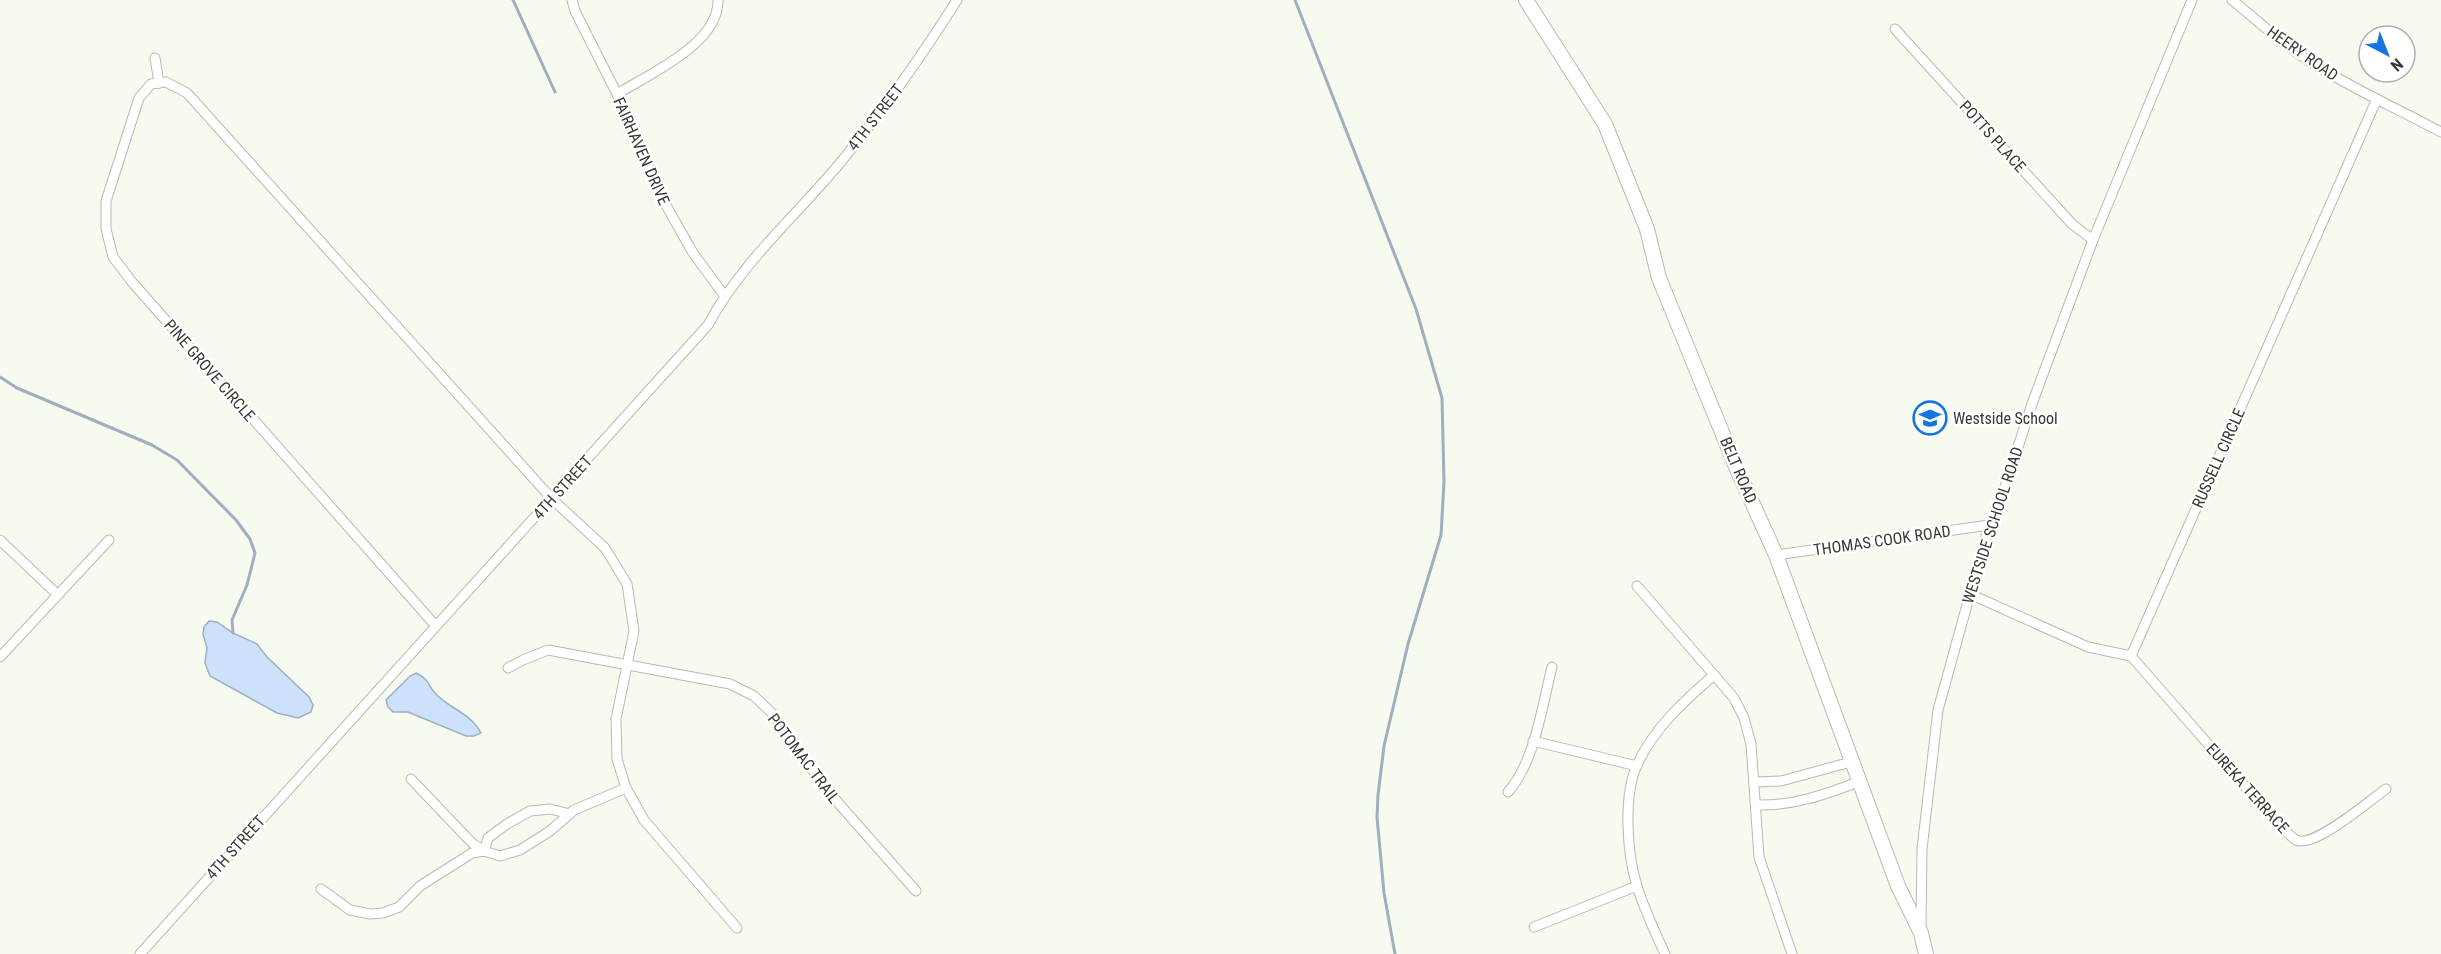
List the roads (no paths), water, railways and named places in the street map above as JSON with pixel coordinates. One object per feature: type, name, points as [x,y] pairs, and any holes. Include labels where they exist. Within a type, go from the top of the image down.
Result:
[{"type":"street","name":"FAIRHAVEN DRIVE","points":[[572,0],[575,11],[617,94],[662,198],[693,253],[724,295]]},
{"type":"street","points":[[617,94],[693,48],[709,28],[718,6],[718,0]]},
{"type":"street","name":"4TH STREET","points":[[140,954],[708,324],[724,295],[840,163],[910,73],[957,0]]},
{"type":"street","name":"BELT ROAD","points":[[1526,0],[1605,124],[1647,229],[1659,278],[1737,469],[1776,555],[1858,782],[1898,886],[1921,933],[1926,954]]},
{"type":"street","name":"WESTSIDE SCHOOL ROAD","points":[[1921,933],[1922,849],[1938,710],[1989,525],[1999,505],[2033,401],[2093,240],[2192,0]]},
{"type":"street","name":"HEERY ROAD","points":[[2232,0],[2310,62],[2376,100],[2403,111],[2441,132]]},
{"type":"street","name":"POTTS PLACE","points":[[1895,29],[2072,224],[2093,240]]},
{"type":"street","points":[[155,57],[159,83],[166,82],[187,93],[552,499],[605,548],[627,584],[634,631],[616,719],[617,759],[626,788],[645,820],[736,928]]},
{"type":"street","name":"PINE GROVE CIRCLE","points":[[159,83],[151,84],[139,98],[106,201],[106,229],[113,257],[132,282],[435,625]]},
{"type":"street","name":"RUSSELL CIRCLE","points":[[2131,656],[2376,100]]},
{"type":"street","name":"THOMAS COOK ROAD","points":[[1776,555],[1989,525]]},
{"type":"street","points":[[0,540],[58,595]]},
{"type":"street","points":[[0,657],[109,540]]},
{"type":"street","points":[[1637,586],[1734,698],[1744,718],[1751,744],[1759,857],[1792,954]]},
{"type":"street","points":[[1970,594],[2088,647],[2131,656]]},
{"type":"street","name":"POTOMAC TRAIL","points":[[508,668],[548,650],[730,684],[754,696],[772,713],[801,756],[840,805],[916,891]]},
{"type":"street","name":"EUREKA TERRACE","points":[[2131,656],[2278,824],[2297,840],[2307,842],[2328,831],[2386,789]]},
{"type":"street","points":[[1508,792],[1518,780],[1533,741],[1552,667]]},
{"type":"street","points":[[1665,954],[1637,886],[1628,822],[1631,791],[1636,766],[1656,732],[1714,675]]},
{"type":"street","points":[[1533,741],[1636,766]]},
{"type":"street","points":[[1755,782],[1790,779],[1851,762]]},
{"type":"street","points":[[411,779],[472,843],[484,851],[500,856],[520,849],[550,831],[570,814],[626,788]]},
{"type":"street","points":[[1757,805],[1778,806],[1801,802],[1858,782]]},
{"type":"street","points":[[484,851],[488,838],[530,811],[550,808],[570,814]]},
{"type":"street","points":[[321,890],[350,910],[383,913],[399,906],[420,886],[472,853],[484,851]]},
{"type":"street","points":[[1534,927],[1637,886]]},
{"type":"water","points":[[209,621],[217,622],[233,633],[257,644],[267,657],[309,697],[313,705],[311,712],[298,718],[277,713],[210,676],[205,663],[207,648],[203,634],[204,627]]},
{"type":"water","points":[[416,673],[426,680],[441,698],[471,720],[481,733],[466,736],[408,712],[393,712],[386,700]]},
{"type":"waterway","points":[[513,0],[555,92]]},
{"type":"waterway","points":[[1295,0],[1416,309],[1442,398],[1444,482],[1441,535],[1408,644],[1384,746],[1378,795],[1377,817],[1384,893],[1395,954]]},
{"type":"waterway","points":[[0,377],[17,388],[152,445],[177,460],[236,520],[250,539],[255,553],[247,585],[232,620],[233,633]]},
{"type":"place","name":"Westside School","points":[[1930,418]]}]
